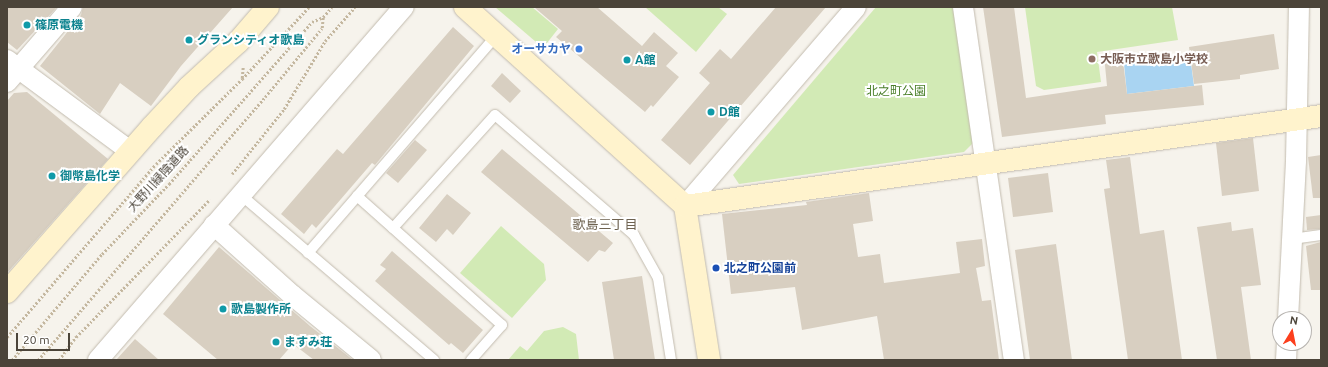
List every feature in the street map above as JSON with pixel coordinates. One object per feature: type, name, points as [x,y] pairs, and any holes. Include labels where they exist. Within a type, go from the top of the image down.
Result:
[{"type":"street","points":[[72,7],[11,70],[130,151]]},
{"type":"street","points":[[7,292],[130,151],[189,87],[238,42],[268,7]]},
{"type":"street","points":[[98,360],[404,7]]},
{"type":"street","points":[[464,7],[685,206],[709,360]]},
{"type":"street","points":[[685,206],[856,7]]},
{"type":"street","points":[[963,7],[987,164],[1014,360]]},
{"type":"street","points":[[1288,311],[1300,7]]},
{"type":"street","points":[[685,206],[1321,116]]},
{"type":"street","points":[[214,225],[292,295],[371,360]]},
{"type":"lane","points":[[308,253],[496,36]]},
{"type":"lane","points":[[393,228],[495,115],[634,235],[658,278],[670,360]]},
{"type":"lane","points":[[241,195],[434,360]]},
{"type":"lane","points":[[357,196],[502,325],[471,360]]},
{"type":"lane","points":[[1292,238],[1321,235]]},
{"type":"path","points":[[7,337],[156,164],[242,80],[309,7]]},
{"type":"path","name":"大野川緑陰道路","points":[[12,360],[102,254],[169,184],[307,28],[323,17],[332,7]]},
{"type":"path","points":[[229,177],[284,109],[325,41],[355,7]]},
{"type":"path","name":"大野川緑陰道路","points":[[38,360],[265,97],[322,28],[323,17]]},
{"type":"path","points":[[58,360],[76,337],[214,195]]},
{"type":"green space","points":[[495,7],[532,7],[558,29],[543,48]]},
{"type":"green space","points":[[645,7],[718,7],[727,14],[696,52]]},
{"type":"green space","name":"北之町公園","points":[[876,7],[954,7],[973,143],[964,152],[739,184],[733,175]]},
{"type":"green space","points":[[1025,7],[1172,7],[1178,40],[1097,52],[1101,82],[1044,90],[1036,86]]},
{"type":"green space","points":[[501,226],[544,264],[546,280],[512,318],[460,273]]},
{"type":"green space","points":[[563,327],[576,334],[579,360],[508,360],[520,346],[527,351],[544,331]]},
{"type":"water","points":[[1190,56],[1194,86],[1127,94],[1124,64]]},
{"type":"building","name":"篠原電機","points":[[7,7],[57,7],[17,50],[7,42]]},
{"type":"building","points":[[83,7],[233,7],[181,66],[151,106],[120,83],[100,114],[40,66],[81,15]]},
{"type":"building","name":"A館","points":[[534,7],[597,7],[642,46],[654,32],[678,53],[666,66],[679,77],[653,107],[651,105],[645,112],[556,37],[562,31]]},
{"type":"building","name":"D館","points":[[776,7],[826,7],[690,165],[661,140],[710,83],[699,73],[720,49],[731,59]]},
{"type":"building","points":[[983,7],[1014,7],[1026,98],[1107,86],[1104,55],[1122,53],[1127,94],[1202,85],[1204,105],[1105,115],[1106,124],[1002,137]]},
{"type":"building","points":[[453,27],[474,46],[375,165],[372,163],[316,228],[312,224],[304,234],[281,214],[337,149],[343,154]]},
{"type":"building","points":[[1274,34],[1279,69],[1240,75],[1240,79],[1194,84],[1189,47]]},
{"type":"building","points":[[502,73],[521,91],[510,103],[491,86]]},
{"type":"building","name":"御幣島化学","points":[[27,92],[108,159],[7,273],[7,101],[14,93]]},
{"type":"building","points":[[1253,138],[1259,191],[1222,196],[1216,143]]},
{"type":"building","points":[[415,140],[427,150],[398,183],[386,173]]},
{"type":"building","points":[[502,149],[613,243],[605,252],[599,250],[588,262],[481,172]]},
{"type":"building","points":[[1321,155],[1321,198],[1313,198],[1308,157]]},
{"type":"building","points":[[1130,157],[1140,234],[1164,230],[1182,360],[1128,360],[1104,189],[1110,188],[1106,160]]},
{"type":"building","points":[[1048,173],[1053,212],[1013,217],[1008,178]]},
{"type":"building","points":[[869,193],[873,221],[853,224],[858,257],[880,254],[884,283],[960,273],[956,242],[982,239],[985,266],[976,268],[982,301],[991,300],[999,360],[884,360],[877,316],[802,330],[795,287],[731,294],[722,214],[807,205],[806,202]]},
{"type":"building","points":[[447,194],[471,213],[453,235],[447,229],[436,242],[419,228]]},
{"type":"building","points":[[1321,215],[1321,229],[1307,230],[1306,217]]},
{"type":"building","points":[[1231,222],[1232,231],[1253,228],[1261,285],[1241,287],[1251,360],[1217,360],[1197,227]]},
{"type":"building","points":[[1321,242],[1321,290],[1311,290],[1306,246]]},
{"type":"building","points":[[1056,244],[1072,360],[1030,360],[1015,250]]},
{"type":"building","name":"歌島製作所","points":[[219,247],[310,326],[353,360],[314,360],[293,344],[279,360],[218,360],[163,314]]},
{"type":"building","points":[[392,251],[483,330],[463,353],[451,343],[449,345],[375,281],[386,269],[380,265]]},
{"type":"building","points":[[642,276],[655,360],[614,360],[602,282]]},
{"type":"building","points":[[135,339],[159,360],[116,360]]},
{"type":"place","name":"篠原電機","points":[[27,25]]},
{"type":"place","name":"グランシティオ歌島","points":[[189,40]]},
{"type":"place","name":"オーサカヤ","points":[[579,49]]},
{"type":"place","name":"大阪市立歌島小学校","points":[[1092,59]]},
{"type":"place","name":"A館","points":[[627,60]]},
{"type":"place","name":"D館","points":[[711,112]]},
{"type":"place","name":"御幣島化学","points":[[52,176]]},
{"type":"place","name":"北之町公園前","points":[[716,268]]},
{"type":"place","name":"歌島製作所","points":[[223,309]]},
{"type":"place","name":"ますみ荘","points":[[276,342]]},
{"type":"district","name":"歌島三丁目","points":[[605,224]]}]
